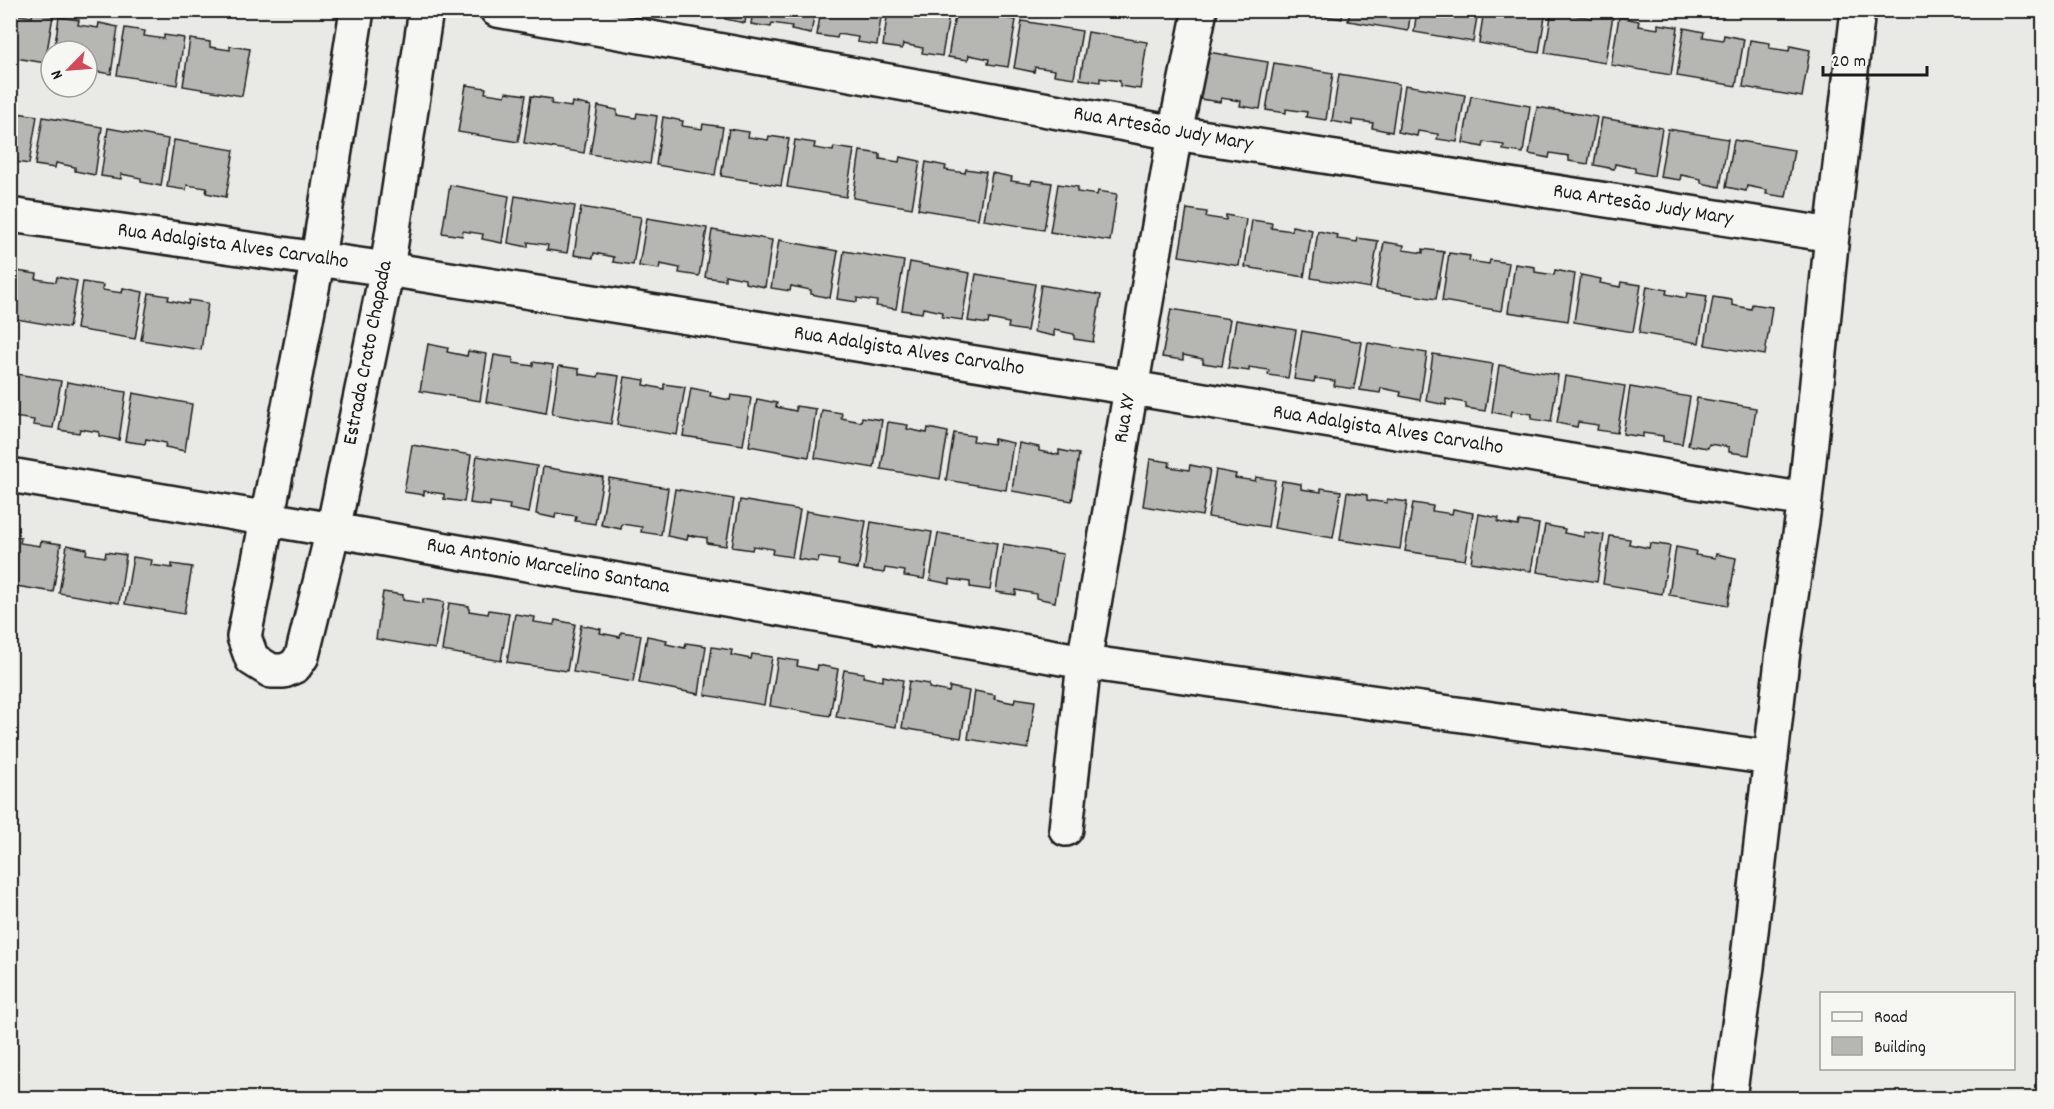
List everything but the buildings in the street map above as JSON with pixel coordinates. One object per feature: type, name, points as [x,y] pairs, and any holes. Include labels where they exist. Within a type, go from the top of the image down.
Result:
[{"type":"street","points":[[266,519],[318,258],[357,10]]},
{"type":"street","name":"Estrada Crato Chapada","points":[[266,519],[243,637],[252,659],[272,671],[284,671],[295,666],[303,656],[333,530],[387,269],[426,10]]},
{"type":"street","name":"Rua Artesão Judy Mary","points":[[497,10],[1175,133],[1832,235]]},
{"type":"street","name":"Rua XY","points":[[1066,829],[1084,662],[1175,133],[1200,10]]},
{"type":"street","points":[[1729,1098],[1747,967],[1782,651],[1805,500],[1858,10]]},
{"type":"street","name":"Rua Adalgista Alves Carvalho","points":[[10,215],[318,258],[1132,388],[1805,500]]},
{"type":"street","name":"Rua Antonio Marcelino Santana","points":[[10,475],[1084,662],[1771,758]]}]
